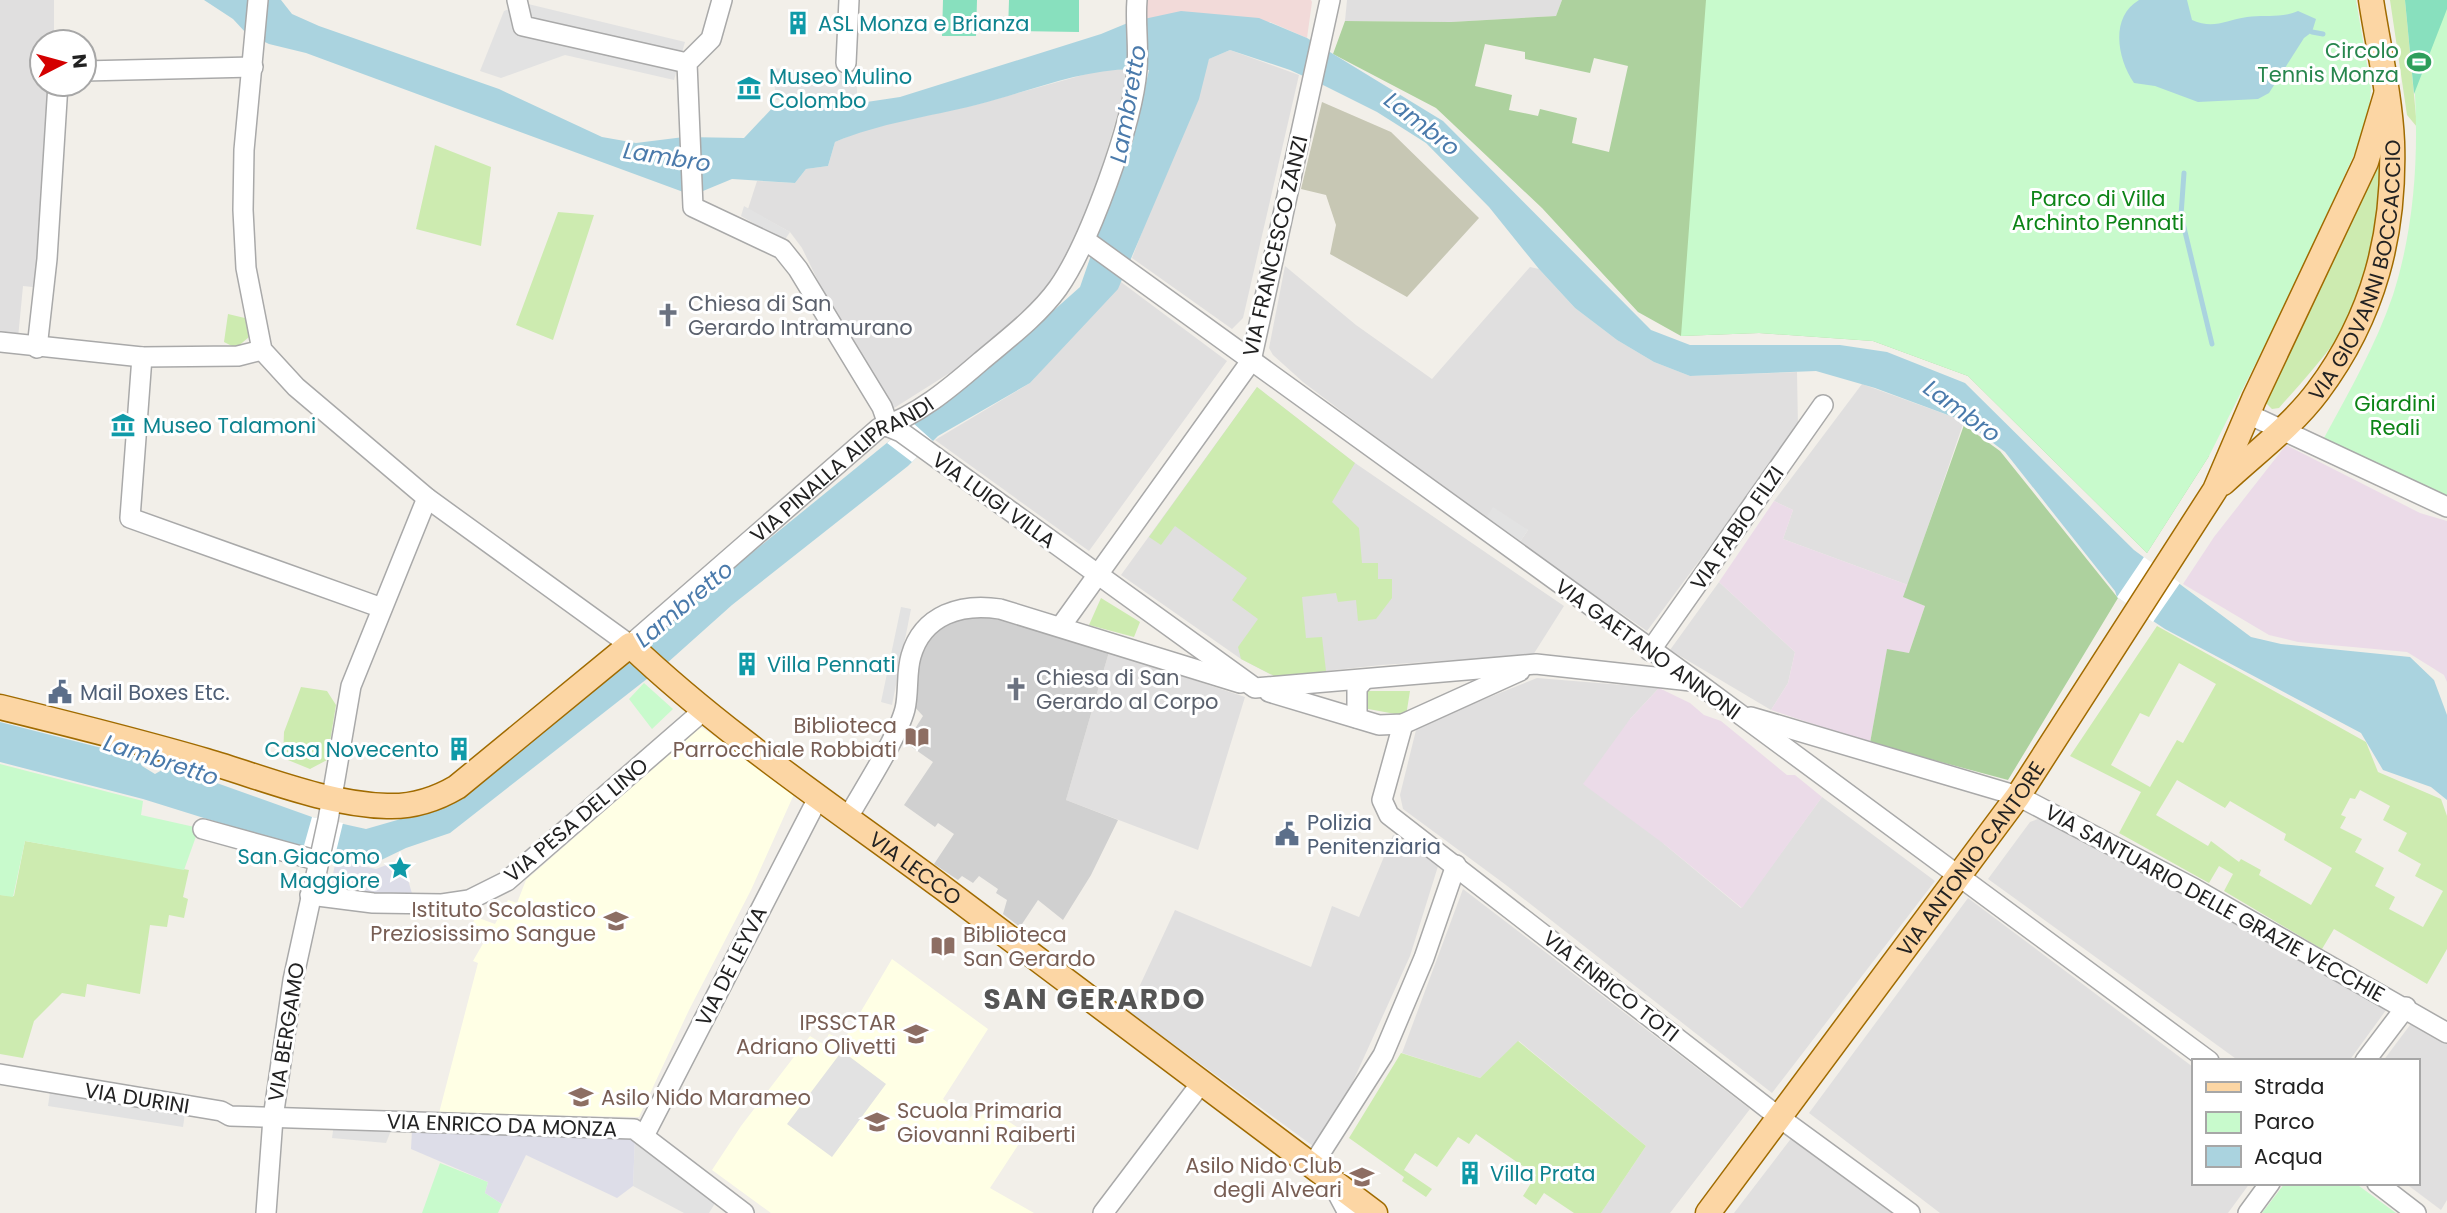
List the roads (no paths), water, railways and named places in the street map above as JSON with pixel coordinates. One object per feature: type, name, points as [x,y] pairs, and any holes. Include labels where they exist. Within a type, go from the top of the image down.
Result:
[{"type":"main road","name":"VIA GIOVANNI BOCCACCIO","points":[[2215,490],[2282,430],[2317,393],[2354,337],[2378,278],[2388,215],[2392,141],[2371,0]]},
{"type":"main road","name":"VIA GIOVANNI BOCCACCIO","points":[[2215,490],[2366,162],[2386,95]]},
{"type":"main road","name":"VIA ANTONIO CANTORE","points":[[1708,1213],[2018,796],[2215,490]]},
{"type":"main road","name":"VIA LECCO","points":[[632,648],[704,710],[818,798],[1375,1213]]},
{"type":"main road","name":"VIA PINALLA ALIPRANDI","points":[[0,707],[150,744],[329,809],[398,806],[421,803],[444,794],[526,733],[632,648]]},
{"type":"street","points":[[258,0],[243,210],[248,284],[262,349],[296,387],[427,498],[632,648]]},
{"type":"street","points":[[723,0],[711,39],[687,62],[692,200],[782,249],[798,269],[895,429]]},
{"type":"street","points":[[846,63],[849,0]]},
{"type":"street","name":"VIA PINALLA ALIPRANDI","points":[[632,648],[879,428],[895,429],[1012,335],[1057,289],[1089,242],[1120,141],[1137,69],[1137,0]]},
{"type":"street","name":"VIA FRANCESCO ZANZI","points":[[1061,626],[1251,361],[1330,0]]},
{"type":"street","points":[[518,2],[523,26],[687,62]]},
{"type":"street","points":[[98,71],[253,67]]},
{"type":"street","points":[[37,348],[47,259],[57,98]]},
{"type":"street","name":"VIA GAETANO ANNONI","points":[[1089,242],[1650,651],[1695,681],[2206,1059]]},
{"type":"street","points":[[0,342],[142,357],[238,356],[262,349]]},
{"type":"street","points":[[142,357],[130,518],[382,608]]},
{"type":"street","name":"VIA FABIO FILZI","points":[[1650,651],[1824,405]]},
{"type":"street","points":[[2248,414],[2447,508]]},
{"type":"street","name":"VIA LUIGI VILLA","points":[[895,429],[1255,688]]},
{"type":"street","name":"VIA BERGAMO","points":[[266,1213],[273,1118],[293,979],[320,857],[351,686],[427,498]]},
{"type":"street","points":[[846,819],[905,709],[911,655],[923,630],[935,620],[971,606],[1000,609],[1061,626],[1255,688],[1379,724],[1404,724],[1425,712],[1536,664]]},
{"type":"street","points":[[1255,688],[1536,664],[1695,681]]},
{"type":"street","points":[[1414,676],[1427,701],[1425,712]]},
{"type":"street","points":[[1357,718],[1357,688],[1364,680]]},
{"type":"street","name":"VIA PESA DEL LINO","points":[[310,895],[401,904],[442,904],[469,900],[506,881],[704,710]]},
{"type":"street","name":"VIA SANTUARIO DELLE GRAZIE VECCHIE","points":[[1736,713],[2018,796],[2196,889],[2447,1032]]},
{"type":"street","name":"VIA ENRICO TOTI","points":[[1404,724],[1382,800],[1389,815],[1780,1118],[1910,1213]]},
{"type":"street","name":"VIA DE LEYVA","points":[[644,1136],[818,798]]},
{"type":"street","points":[[203,829],[320,857]]},
{"type":"street","points":[[1348,1213],[1321,1172],[1383,1055],[1424,958],[1456,865]]},
{"type":"street","points":[[2367,1059],[2406,1007]]},
{"type":"street","name":"VIA DURINI","points":[[0,1074],[221,1111],[229,1116],[273,1118]]},
{"type":"street","points":[[1103,1213],[1202,1082]]},
{"type":"street","name":"VIA ENRICO DA MONZA","points":[[273,1118],[285,1116],[425,1124],[583,1125],[634,1129],[744,1213]]},
{"type":"street","points":[[2248,1213],[2269,1185]]},
{"type":"street","points":[[2380,1185],[2416,1213]]},
{"type":"water","name":"Lambro","points":[[204,0],[281,0],[292,14],[319,26],[499,89],[602,137],[636,143],[684,137],[744,138],[777,103],[860,103],[900,97],[1101,34],[1130,22],[1181,11],[1259,18],[1307,38],[1443,121],[1651,330],[1690,345],[1840,345],[1887,352],[1965,383],[2134,550],[2251,637],[2281,644],[2410,657],[2434,680],[2447,715],[2447,800],[2431,787],[2383,770],[2361,733],[2165,629],[2117,597],[2005,452],[1964,421],[1875,388],[1816,371],[1690,376],[1654,362],[1617,340],[1575,308],[1539,269],[1489,207],[1426,143],[1377,112],[1323,85],[1290,70],[1230,50],[1209,59],[1199,99],[1118,289],[1030,383],[938,436],[908,466],[732,605],[666,664],[450,833],[406,848],[373,864],[303,849],[143,799],[0,762],[0,722],[137,757],[142,766],[155,774],[169,766],[312,817],[366,829],[439,808],[915,420],[1016,344],[1080,287],[1137,123],[1149,70],[1127,69],[1084,75],[976,105],[869,130],[835,142],[828,166],[806,169],[795,183],[732,179],[703,191],[686,193],[306,53],[269,44],[246,33],[233,19]]},
{"type":"water","points":[[2139,0],[2187,0],[2192,20],[2207,24],[2247,17],[2285,15],[2298,11],[2316,19],[2312,32],[2304,38],[2269,93],[2258,99],[2198,102],[2155,86],[2134,83],[2128,73],[2120,50],[2120,27],[2130,7]]},
{"type":"waterway","points":[[2312,32],[2323,34]]},
{"type":"waterway","points":[[2184,173],[2181,215],[2212,344]]},
{"type":"place","name":"ASL Monza e Brianza","points":[[798,23]]},
{"type":"place","name":"Circolo Tennis Monza","points":[[2419,62]]},
{"type":"place","name":"Museo Mulino Colombo","points":[[749,88]]},
{"type":"place","name":"Chiesa di San Gerardo Intramurano","points":[[668,315]]},
{"type":"place","name":"Museo Talamoni","points":[[123,425]]},
{"type":"place","name":"Villa Pennati","points":[[747,664]]},
{"type":"place","name":"Chiesa di San Gerardo al Corpo","points":[[1016,689]]},
{"type":"place","name":"Mail Boxes Etc.","points":[[60,692]]},
{"type":"place","name":"Biblioteca Parrocchiale Robbiati","points":[[917,737]]},
{"type":"place","name":"Casa Novecento","points":[[459,749]]},
{"type":"place","name":"Polizia Penitenziaria","points":[[1287,834]]},
{"type":"place","name":"San Giacomo Maggiore","points":[[400,868]]},
{"type":"place","name":"Istituto Scolastico Preziosissimo Sangue","points":[[616,921]]},
{"type":"place","name":"Biblioteca San Gerardo","points":[[943,946]]},
{"type":"place","name":"IPSSCTAR Adriano Olivetti","points":[[916,1034]]},
{"type":"place","name":"Asilo Nido Marameo","points":[[581,1097]]},
{"type":"place","name":"Scuola Primaria Giovanni Raiberti","points":[[877,1122]]},
{"type":"place","name":"Villa Prata","points":[[1470,1173]]},
{"type":"place","name":"Asilo Nido Club degli Alveari","points":[[1362,1177]]},
{"type":"district","name":"SAN GERARDO","points":[[1095,999]]},
{"type":"water label","name":"Lambretto","points":[[1128,104]]},
{"type":"water label","name":"Lambretto","points":[[684,604]]},
{"type":"water label","name":"Lambretto","points":[[161,760]]},
{"type":"park label","name":"Parco di Villa Archinto Pennati","points":[[2098,210]]},
{"type":"park label","name":"Giardini Reali","points":[[2395,415]]}]
